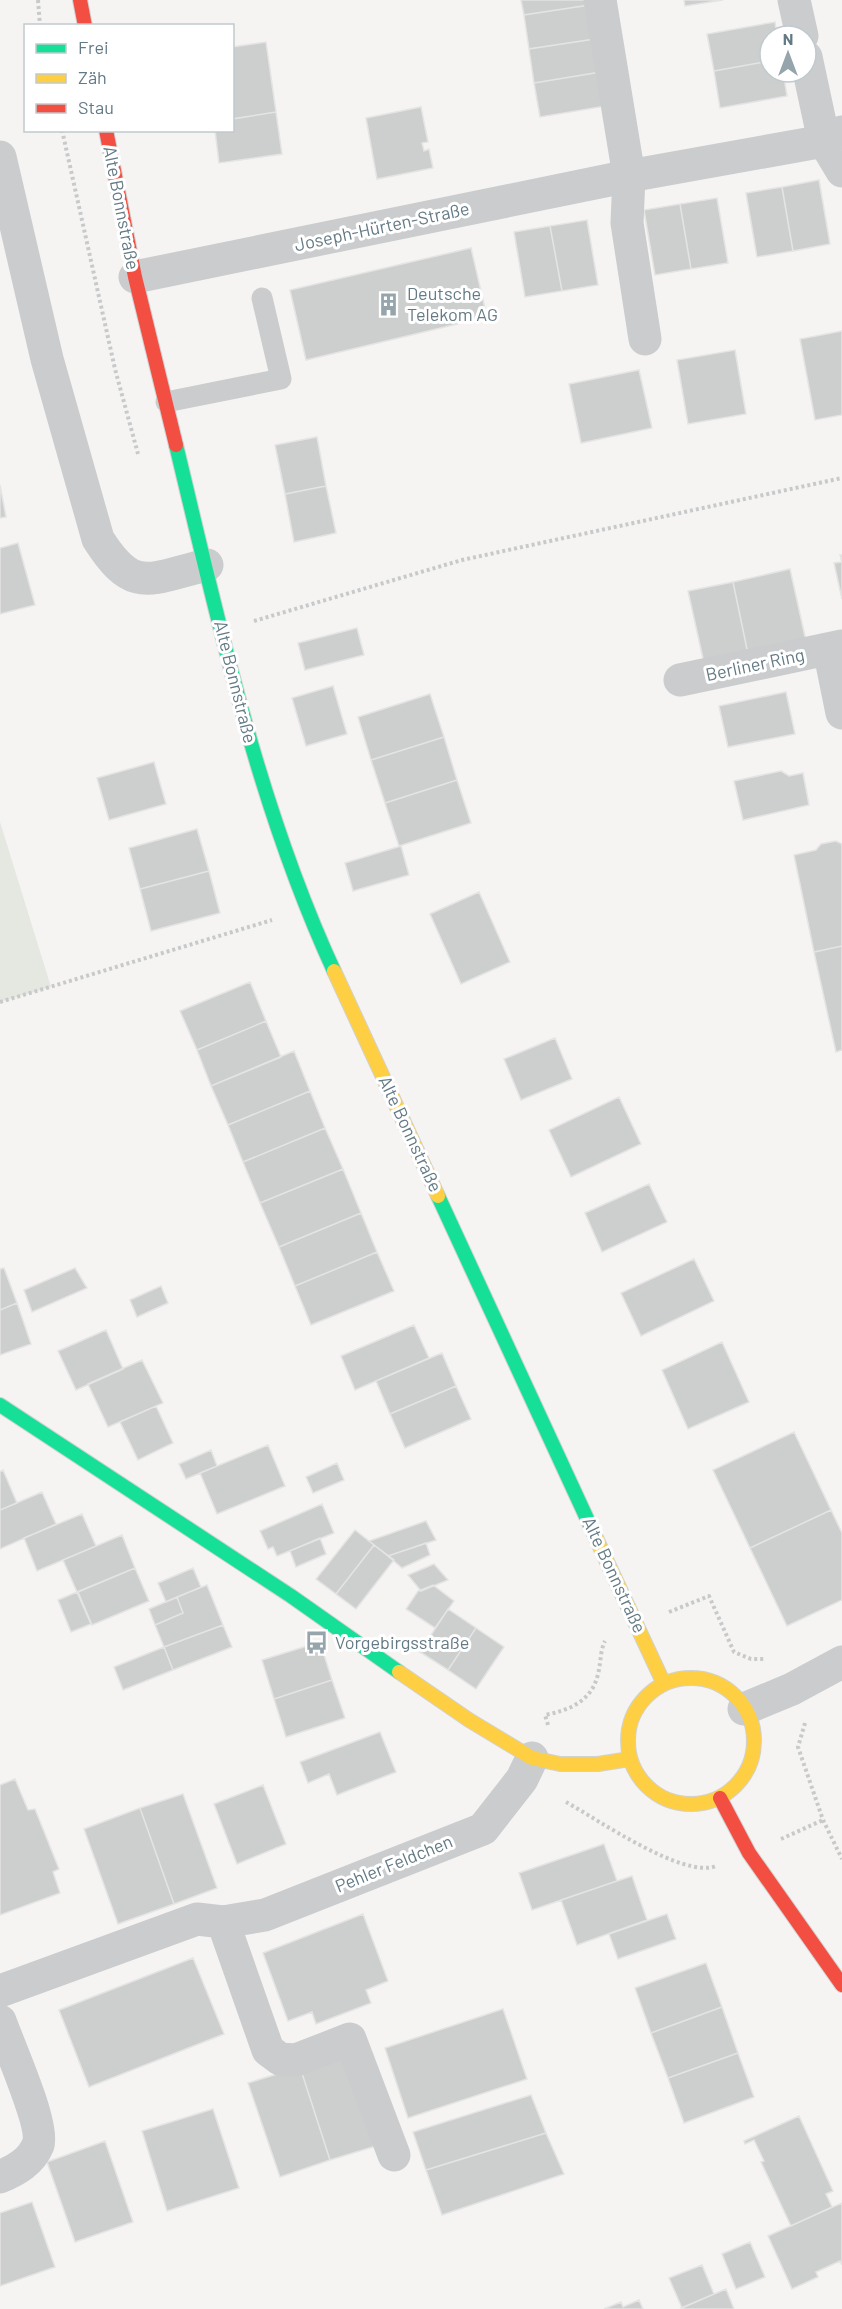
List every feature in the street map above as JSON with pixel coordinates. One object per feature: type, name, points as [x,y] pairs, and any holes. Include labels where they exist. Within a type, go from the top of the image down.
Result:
[{"type":"main road","points":[[80,0],[85,24]]},
{"type":"main road","name":"Alte Bonnstraße","points":[[106,132],[135,277],[221,630],[257,768],[306,910],[664,1684]]},
{"type":"main road","points":[[0,1405],[291,1596],[469,1720],[527,1768],[560,1764],[598,1764],[630,1759]]},
{"type":"main road","points":[[697,1678],[714,1682],[728,1690],[744,1709],[754,1733],[754,1753],[742,1779],[720,1798],[703,1804],[684,1805],[666,1800],[650,1790],[638,1776],[630,1759],[627,1742],[630,1723],[637,1707],[649,1694],[664,1684],[680,1679],[697,1678]]},
{"type":"main road","points":[[720,1798],[749,1853],[842,1986]]},
{"type":"street","points":[[600,0],[629,176],[627,223],[645,339]]},
{"type":"street","points":[[794,0],[799,24]]},
{"type":"street","points":[[815,84],[842,171]]},
{"type":"street","name":"Joseph-Hürten-Straße","points":[[135,277],[833,136]]},
{"type":"street","points":[[0,157],[47,359],[98,539],[112,561],[129,576],[146,579],[207,565]]},
{"type":"street","name":"Berliner Ring","points":[[680,680],[835,648],[842,713]]},
{"type":"street","points":[[744,1709],[792,1689],[842,1662]]},
{"type":"street","name":"Pehler Feldchen","points":[[0,1991],[197,1918],[223,1922],[265,1915],[483,1828],[527,1768]]},
{"type":"street","points":[[223,1922],[268,2049],[280,2059],[296,2060],[350,2039],[394,2155]]},
{"type":"street","points":[[0,2021],[37,2119],[39,2144],[21,2168],[0,2177]]},
{"type":"lane","points":[[166,402],[281,379],[262,298]]},
{"type":"path","points":[[38,0],[40,24]]},
{"type":"path","points":[[221,630],[462,560],[842,478]]},
{"type":"path","points":[[0,1002],[306,910]]},
{"type":"path","points":[[792,1689],[806,1720],[798,1747],[823,1820],[842,1859]]},
{"type":"path","points":[[527,1768],[653,1852],[705,1870]]},
{"type":"shaded area","points":[[0,822],[51,987],[0,1002]]},
{"type":"building","points":[[521,0],[596,0],[596,4],[524,15]]},
{"type":"building","points":[[684,0],[723,0],[685,6]]},
{"type":"building","points":[[596,4],[601,38],[529,49],[524,15]]},
{"type":"building","points":[[758,25],[758,63],[714,71],[707,34]]},
{"type":"building","points":[[601,38],[607,71],[534,83],[529,49]]},
{"type":"building","points":[[266,42],[276,112],[234,119],[234,47]]},
{"type":"building","points":[[758,63],[758,84],[785,84],[787,96],[720,108],[714,71]]},
{"type":"building","points":[[607,71],[612,105],[540,117],[534,83]]},
{"type":"building","points":[[421,107],[428,142],[422,143],[424,151],[429,149],[433,168],[377,179],[366,118]]},
{"type":"building","points":[[276,112],[282,154],[219,163],[215,132],[234,132],[234,119]]},
{"type":"building","points":[[819,180],[830,244],[793,251],[782,187]]},
{"type":"building","points":[[782,187],[793,251],[757,257],[746,193]]},
{"type":"building","points":[[717,198],[728,263],[691,269],[680,204]]},
{"type":"building","points":[[680,204],[691,269],[655,275],[644,210]]},
{"type":"building","points":[[587,220],[598,285],[562,291],[550,226]]},
{"type":"building","points":[[550,226],[562,291],[525,297],[514,232]]},
{"type":"building","name":"Deutsche Telekom AG","points":[[471,248],[487,317],[306,360],[290,290]]},
{"type":"building","points":[[842,331],[842,415],[815,420],[800,339]]},
{"type":"building","points":[[735,350],[746,414],[688,424],[677,360]]},
{"type":"building","points":[[639,370],[652,428],[581,443],[569,384]]},
{"type":"building","points":[[317,437],[326,486],[285,494],[275,445]]},
{"type":"building","points":[[0,485],[6,517],[0,518]]},
{"type":"building","points":[[326,486],[336,533],[294,542],[285,494]]},
{"type":"building","points":[[18,543],[35,605],[0,614],[0,548]]},
{"type":"building","points":[[842,562],[842,599],[834,563]]},
{"type":"building","points":[[790,569],[806,641],[748,654],[733,582]]},
{"type":"building","points":[[733,582],[748,654],[704,663],[688,591]]},
{"type":"building","points":[[357,628],[364,655],[305,670],[298,643]]},
{"type":"building","points":[[333,686],[347,734],[306,746],[292,698]]},
{"type":"building","points":[[786,692],[795,734],[728,747],[719,706]]},
{"type":"building","points":[[430,694],[444,737],[371,760],[358,717]]},
{"type":"building","points":[[444,737],[457,780],[385,803],[371,760]]},
{"type":"building","points":[[154,762],[166,804],[109,820],[97,778]]},
{"type":"building","points":[[781,771],[789,776],[803,773],[809,805],[743,820],[734,781]]},
{"type":"building","points":[[457,780],[471,823],[399,846],[385,803]]},
{"type":"building","points":[[197,829],[209,871],[140,889],[129,848]]},
{"type":"building","points":[[836,841],[842,844],[842,946],[814,952],[794,855],[816,850],[821,844]]},
{"type":"building","points":[[401,846],[409,875],[353,891],[345,863]]},
{"type":"building","points":[[209,871],[220,913],[151,931],[140,889]]},
{"type":"building","points":[[479,892],[510,962],[461,984],[430,914]]},
{"type":"building","points":[[842,946],[842,1050],[836,1052],[814,952]]},
{"type":"building","points":[[250,982],[266,1021],[197,1050],[180,1011]]},
{"type":"building","points":[[266,1021],[281,1057],[211,1086],[197,1050]]},
{"type":"building","points":[[555,1038],[572,1079],[521,1100],[504,1059]]},
{"type":"building","points":[[294,1051],[310,1091],[228,1125],[211,1086]]},
{"type":"building","points":[[310,1091],[325,1128],[243,1162],[228,1125]]},
{"type":"building","points":[[619,1097],[641,1144],[571,1177],[549,1130]]},
{"type":"building","points":[[325,1128],[343,1169],[260,1203],[243,1162]]},
{"type":"building","points":[[343,1169],[361,1213],[279,1247],[260,1203]]},
{"type":"building","points":[[649,1184],[667,1222],[602,1252],[585,1213]]},
{"type":"building","points":[[361,1213],[377,1252],[295,1286],[279,1247]]},
{"type":"building","points":[[377,1252],[394,1291],[311,1325],[295,1286]]},
{"type":"building","points":[[694,1259],[714,1301],[641,1336],[621,1293]]},
{"type":"building","points":[[4,1268],[17,1303],[0,1310],[0,1269]]},
{"type":"building","points":[[75,1268],[87,1288],[32,1312],[24,1290]]},
{"type":"building","points":[[161,1286],[168,1303],[137,1317],[130,1300]]},
{"type":"building","points":[[17,1303],[31,1344],[0,1355],[0,1310]]},
{"type":"building","points":[[414,1325],[429,1358],[355,1390],[341,1356]]},
{"type":"building","points":[[106,1330],[123,1369],[76,1390],[58,1351]]},
{"type":"building","points":[[722,1342],[749,1402],[688,1429],[662,1370]]},
{"type":"building","points":[[442,1353],[456,1386],[390,1414],[376,1381]]},
{"type":"building","points":[[142,1360],[163,1403],[108,1427],[88,1384]]},
{"type":"building","points":[[456,1386],[471,1419],[405,1448],[390,1414]]},
{"type":"building","points":[[156,1406],[173,1443],[138,1460],[120,1422]]},
{"type":"building","points":[[794,1432],[831,1510],[750,1548],[713,1470]]},
{"type":"building","points":[[268,1445],[285,1486],[217,1514],[200,1473]]},
{"type":"building","points":[[211,1450],[217,1466],[186,1479],[179,1464]]},
{"type":"building","points":[[337,1463],[344,1480],[313,1493],[306,1477]]},
{"type":"building","points":[[3,1470],[17,1503],[0,1510],[0,1472]]},
{"type":"building","points":[[42,1492],[56,1524],[0,1549],[0,1510]]},
{"type":"building","points":[[322,1504],[334,1533],[277,1556],[273,1547],[268,1549],[260,1531]]},
{"type":"building","points":[[831,1510],[842,1533],[842,1600],[787,1626],[750,1548]]},
{"type":"building","points":[[82,1514],[96,1546],[37,1571],[24,1538]]},
{"type":"building","points":[[426,1521],[436,1540],[388,1556],[369,1541]]},
{"type":"building","points":[[355,1530],[374,1545],[336,1594],[316,1579]]},
{"type":"building","points":[[122,1535],[135,1568],[77,1592],[63,1560]]},
{"type":"building","points":[[320,1538],[326,1554],[296,1567],[290,1551]]},
{"type":"building","points":[[426,1543],[430,1555],[402,1568],[388,1556]]},
{"type":"building","points":[[374,1545],[394,1560],[356,1609],[336,1594]]},
{"type":"building","points":[[434,1564],[448,1580],[421,1591],[408,1575]]},
{"type":"building","points":[[135,1568],[149,1601],[92,1625],[78,1592]]},
{"type":"building","points":[[193,1568],[201,1587],[166,1602],[158,1583]]},
{"type":"building","points":[[207,1585],[223,1625],[164,1647],[155,1625],[183,1613],[177,1597]]},
{"type":"building","points":[[433,1585],[454,1601],[435,1628],[406,1609],[418,1591]]},
{"type":"building","points":[[77,1592],[91,1624],[71,1632],[58,1600]]},
{"type":"building","points":[[177,1597],[183,1613],[155,1625],[149,1609]]},
{"type":"building","points":[[448,1609],[476,1628],[448,1670],[420,1652]]},
{"type":"building","points":[[223,1625],[232,1647],[173,1670],[164,1647]]},
{"type":"building","points":[[476,1628],[504,1647],[476,1689],[448,1670]]},
{"type":"building","points":[[320,1642],[332,1680],[274,1699],[262,1660]]},
{"type":"building","points":[[164,1647],[173,1670],[123,1690],[114,1667]]},
{"type":"building","points":[[332,1680],[345,1718],[286,1737],[274,1699]]},
{"type":"building","points":[[380,1732],[396,1772],[337,1795],[329,1774],[308,1783],[300,1762]]},
{"type":"building","points":[[15,1779],[28,1810],[35,1809],[59,1869],[53,1872],[60,1893],[0,1915],[0,1785]]},
{"type":"building","points":[[263,1785],[286,1844],[237,1864],[214,1804]]},
{"type":"building","points":[[183,1794],[217,1888],[174,1904],[140,1808]]},
{"type":"building","points":[[140,1808],[174,1904],[118,1924],[84,1829]]},
{"type":"building","points":[[604,1844],[617,1881],[532,1910],[519,1873]]},
{"type":"building","points":[[632,1876],[647,1920],[577,1945],[561,1900]]},
{"type":"building","points":[[363,1914],[388,1981],[366,1990],[371,2003],[316,2024],[312,2012],[288,2021],[263,1953]]},
{"type":"building","points":[[667,1914],[676,1939],[618,1959],[609,1934]]},
{"type":"building","points":[[193,1958],[224,2034],[89,2087],[59,2010]]},
{"type":"building","points":[[706,1963],[722,2007],[651,2033],[635,1988]]},
{"type":"building","points":[[722,2007],[738,2053],[668,2078],[651,2033]]},
{"type":"building","points":[[503,2009],[527,2079],[408,2118],[385,2048]]},
{"type":"building","points":[[345,2052],[376,2146],[330,2160],[300,2067]]},
{"type":"building","points":[[738,2053],[754,2097],[684,2123],[668,2078]]},
{"type":"building","points":[[300,2067],[330,2160],[280,2177],[248,2083]]},
{"type":"building","points":[[531,2095],[546,2133],[426,2170],[413,2132]]},
{"type":"building","points":[[213,2109],[239,2188],[167,2211],[142,2131]]},
{"type":"building","points":[[799,2116],[833,2191],[826,2194],[832,2207],[791,2226],[761,2162],[764,2161],[754,2140],[745,2144],[744,2141]]},
{"type":"building","points":[[546,2133],[564,2174],[442,2215],[426,2170]]},
{"type":"building","points":[[105,2141],[133,2222],[75,2242],[47,2162]]},
{"type":"building","points":[[32,2202],[55,2267],[0,2286],[0,2213]]},
{"type":"building","points":[[842,2203],[842,2265],[840,2261],[816,2272],[818,2277],[792,2289],[768,2236]]},
{"type":"building","points":[[750,2242],[765,2277],[736,2289],[722,2254]]},
{"type":"building","points":[[702,2265],[714,2294],[682,2308],[669,2278]]},
{"type":"building","points":[[726,2289],[734,2309],[681,2308]]},
{"type":"building","points":[[639,2300],[643,2309],[604,2309],[621,2302],[623,2307]]},
{"type":"traffic: fast","points":[[176,445],[242,712],[283,843],[334,971]]},
{"type":"traffic: fast","points":[[438,1196],[595,1536]]},
{"type":"traffic: fast","points":[[0,1405],[291,1596],[399,1672]]},
{"type":"traffic: slow","points":[[334,971],[438,1196]]},
{"type":"traffic: slow","points":[[595,1536],[664,1684]]},
{"type":"traffic: slow","points":[[399,1672],[469,1720],[532,1758],[560,1764],[598,1764],[630,1759]]},
{"type":"traffic: slow","points":[[691,1678],[715,1683],[736,1696],[749,1717],[754,1741],[749,1765],[736,1786],[715,1799],[691,1804],[667,1799],[646,1786],[633,1765],[628,1741],[633,1717],[646,1696],[667,1683],[691,1678]]},
{"type":"traffic: jam","points":[[80,0],[85,24]]},
{"type":"traffic: jam","points":[[106,132],[135,277],[176,445]]},
{"type":"traffic: jam","points":[[720,1798],[749,1853],[842,1985]]},
{"type":"place","name":"Deutsche Telekom AG","points":[[389,304]]},
{"type":"place","name":"Vorgebirgsstraße","points":[[317,1643]]}]
